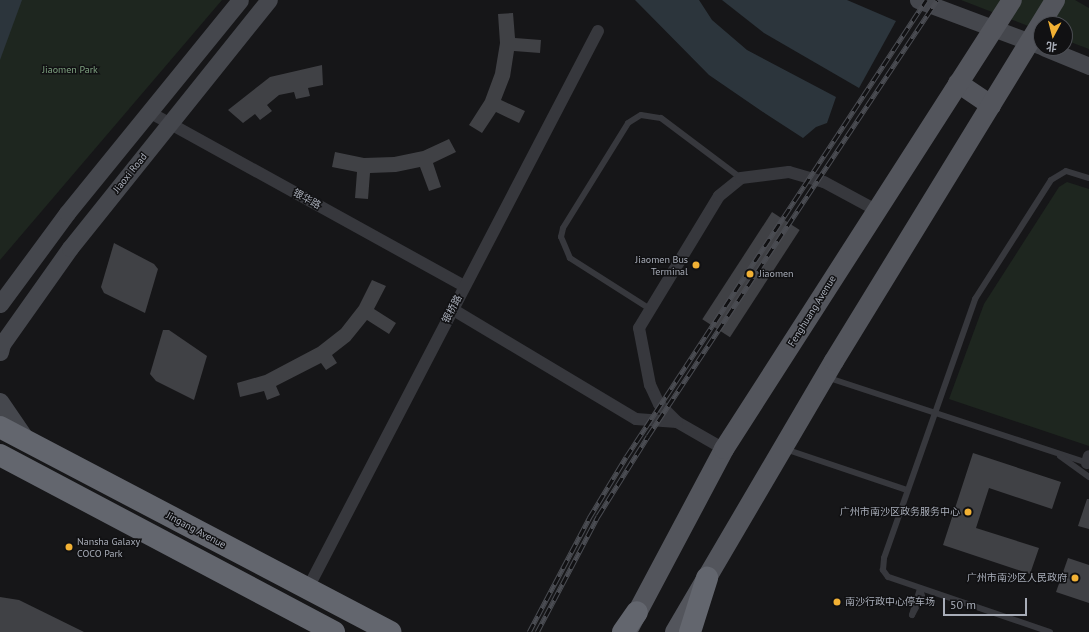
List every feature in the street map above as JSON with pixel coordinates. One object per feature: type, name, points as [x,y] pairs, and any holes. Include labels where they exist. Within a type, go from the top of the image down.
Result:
[{"type":"highway","name":"Jingang Avenue","points":[[0,427],[391,632]]},
{"type":"highway","points":[[0,456],[334,632]]},
{"type":"highway","points":[[690,632],[707,578]]},
{"type":"highway","points":[[623,632],[637,612]]},
{"type":"main road","name":"Fenghuang Avenue","points":[[627,632],[724,449],[1012,0]]},
{"type":"main road","points":[[1049,16],[1055,0]]},
{"type":"main road","points":[[675,632],[825,377],[991,105],[1033,51]]},
{"type":"main road","points":[[958,83],[991,105]]},
{"type":"street","points":[[0,304],[67,212],[240,0]]},
{"type":"street","name":"Jiaoxi Road","points":[[1,347],[70,248],[269,0]]},
{"type":"street","points":[[918,0],[992,30],[1033,43]]},
{"type":"street","name":"银桥路","points":[[308,588],[598,31]]},
{"type":"street","points":[[1065,56],[1089,66]]},
{"type":"street","name":"银华路","points":[[149,112],[464,286]]},
{"type":"street","points":[[724,449],[677,422],[659,404],[645,365],[639,328],[719,196],[741,178],[766,173],[805,175],[824,182],[876,210]]},
{"type":"street","points":[[452,309],[636,419],[677,422]]},
{"type":"street","points":[[0,402],[28,442]]},
{"type":"street","points":[[0,465],[25,469]]},
{"type":"lane","points":[[650,310],[570,258],[561,238],[562,228],[628,123],[641,115],[661,118],[741,178]]},
{"type":"lane","points":[[1050,632],[888,577],[883,570],[884,558],[933,412],[975,299],[1051,180],[1066,171],[1089,178]]},
{"type":"lane","points":[[825,377],[1054,452],[1088,461]]},
{"type":"lane","points":[[783,448],[907,490]]},
{"type":"lane","points":[[1054,452],[1089,478]]},
{"type":"green space","name":"Jiaomen Park","points":[[0,0],[222,0],[0,260]]},
{"type":"green space","points":[[961,0],[1075,0],[1089,8],[1089,49],[1073,43],[1073,16],[1033,16],[1033,28]]},
{"type":"green space","points":[[1067,182],[1089,189],[1089,446],[949,399],[984,304],[1059,187]]},
{"type":"shaded area","points":[[0,0],[22,0],[0,60]]},
{"type":"shaded area","points":[[635,0],[699,0],[712,20],[747,50],[836,97],[827,123],[816,127],[803,138],[709,75]]},
{"type":"shaded area","points":[[722,0],[847,0],[896,21],[859,88],[764,33]]},
{"type":"building","points":[[513,13],[515,38],[541,40],[540,53],[514,51],[510,77],[501,100],[525,111],[519,123],[496,112],[482,133],[469,125],[485,100],[495,73],[500,43],[498,14]]},
{"type":"building","points":[[322,65],[323,85],[308,88],[310,96],[296,99],[294,92],[279,95],[267,105],[272,111],[260,120],[255,114],[243,123],[228,110],[270,77]]},
{"type":"building","points":[[449,139],[456,152],[433,163],[441,187],[429,191],[420,167],[396,172],[370,173],[368,199],[355,198],[357,172],[332,167],[335,152],[364,158],[394,157],[423,151]]},
{"type":"building","name":"Jiaomen","points":[[772,212],[800,230],[730,337],[702,319]]},
{"type":"building","points":[[114,243],[154,264],[158,269],[145,313],[104,293],[101,287]]},
{"type":"building","points":[[372,280],[386,286],[374,309],[396,323],[389,334],[367,320],[350,341],[332,355],[337,363],[326,370],[321,363],[276,386],[280,395],[267,400],[264,391],[240,397],[237,383],[265,375],[318,347],[341,329],[359,306]]},
{"type":"building","points":[[163,330],[169,330],[207,356],[194,400],[156,381],[150,374]]},
{"type":"building","name":"广州市南沙区政务服务中心","points":[[973,453],[1061,482],[1052,509],[989,488],[976,528],[1039,548],[1030,574],[943,545]]},
{"type":"building","points":[[1087,499],[1089,499],[1089,529],[1078,526]]},
{"type":"building","name":"广州市南沙区人民政府","points":[[1068,558],[1089,565],[1089,603],[1056,592]]},
{"type":"building","points":[[0,597],[19,600],[84,632],[0,632]]},
{"type":"railway","points":[[529,632],[589,518],[626,457],[926,0]]},
{"type":"railway","points":[[537,632],[598,516],[648,436],[937,0]]},
{"type":"place","name":"Jiaomen Bus Terminal","points":[[696,265]]},
{"type":"place","name":"Jiaomen","points":[[750,274]]},
{"type":"place","name":"广州市南沙区政务服务中心","points":[[968,512]]},
{"type":"place","name":"Nansha Galaxy COCO Park","points":[[69,547]]},
{"type":"place","name":"广州市南沙区人民政府","points":[[1075,578]]},
{"type":"place","name":"南沙行政中心停车场","points":[[837,602]]}]
